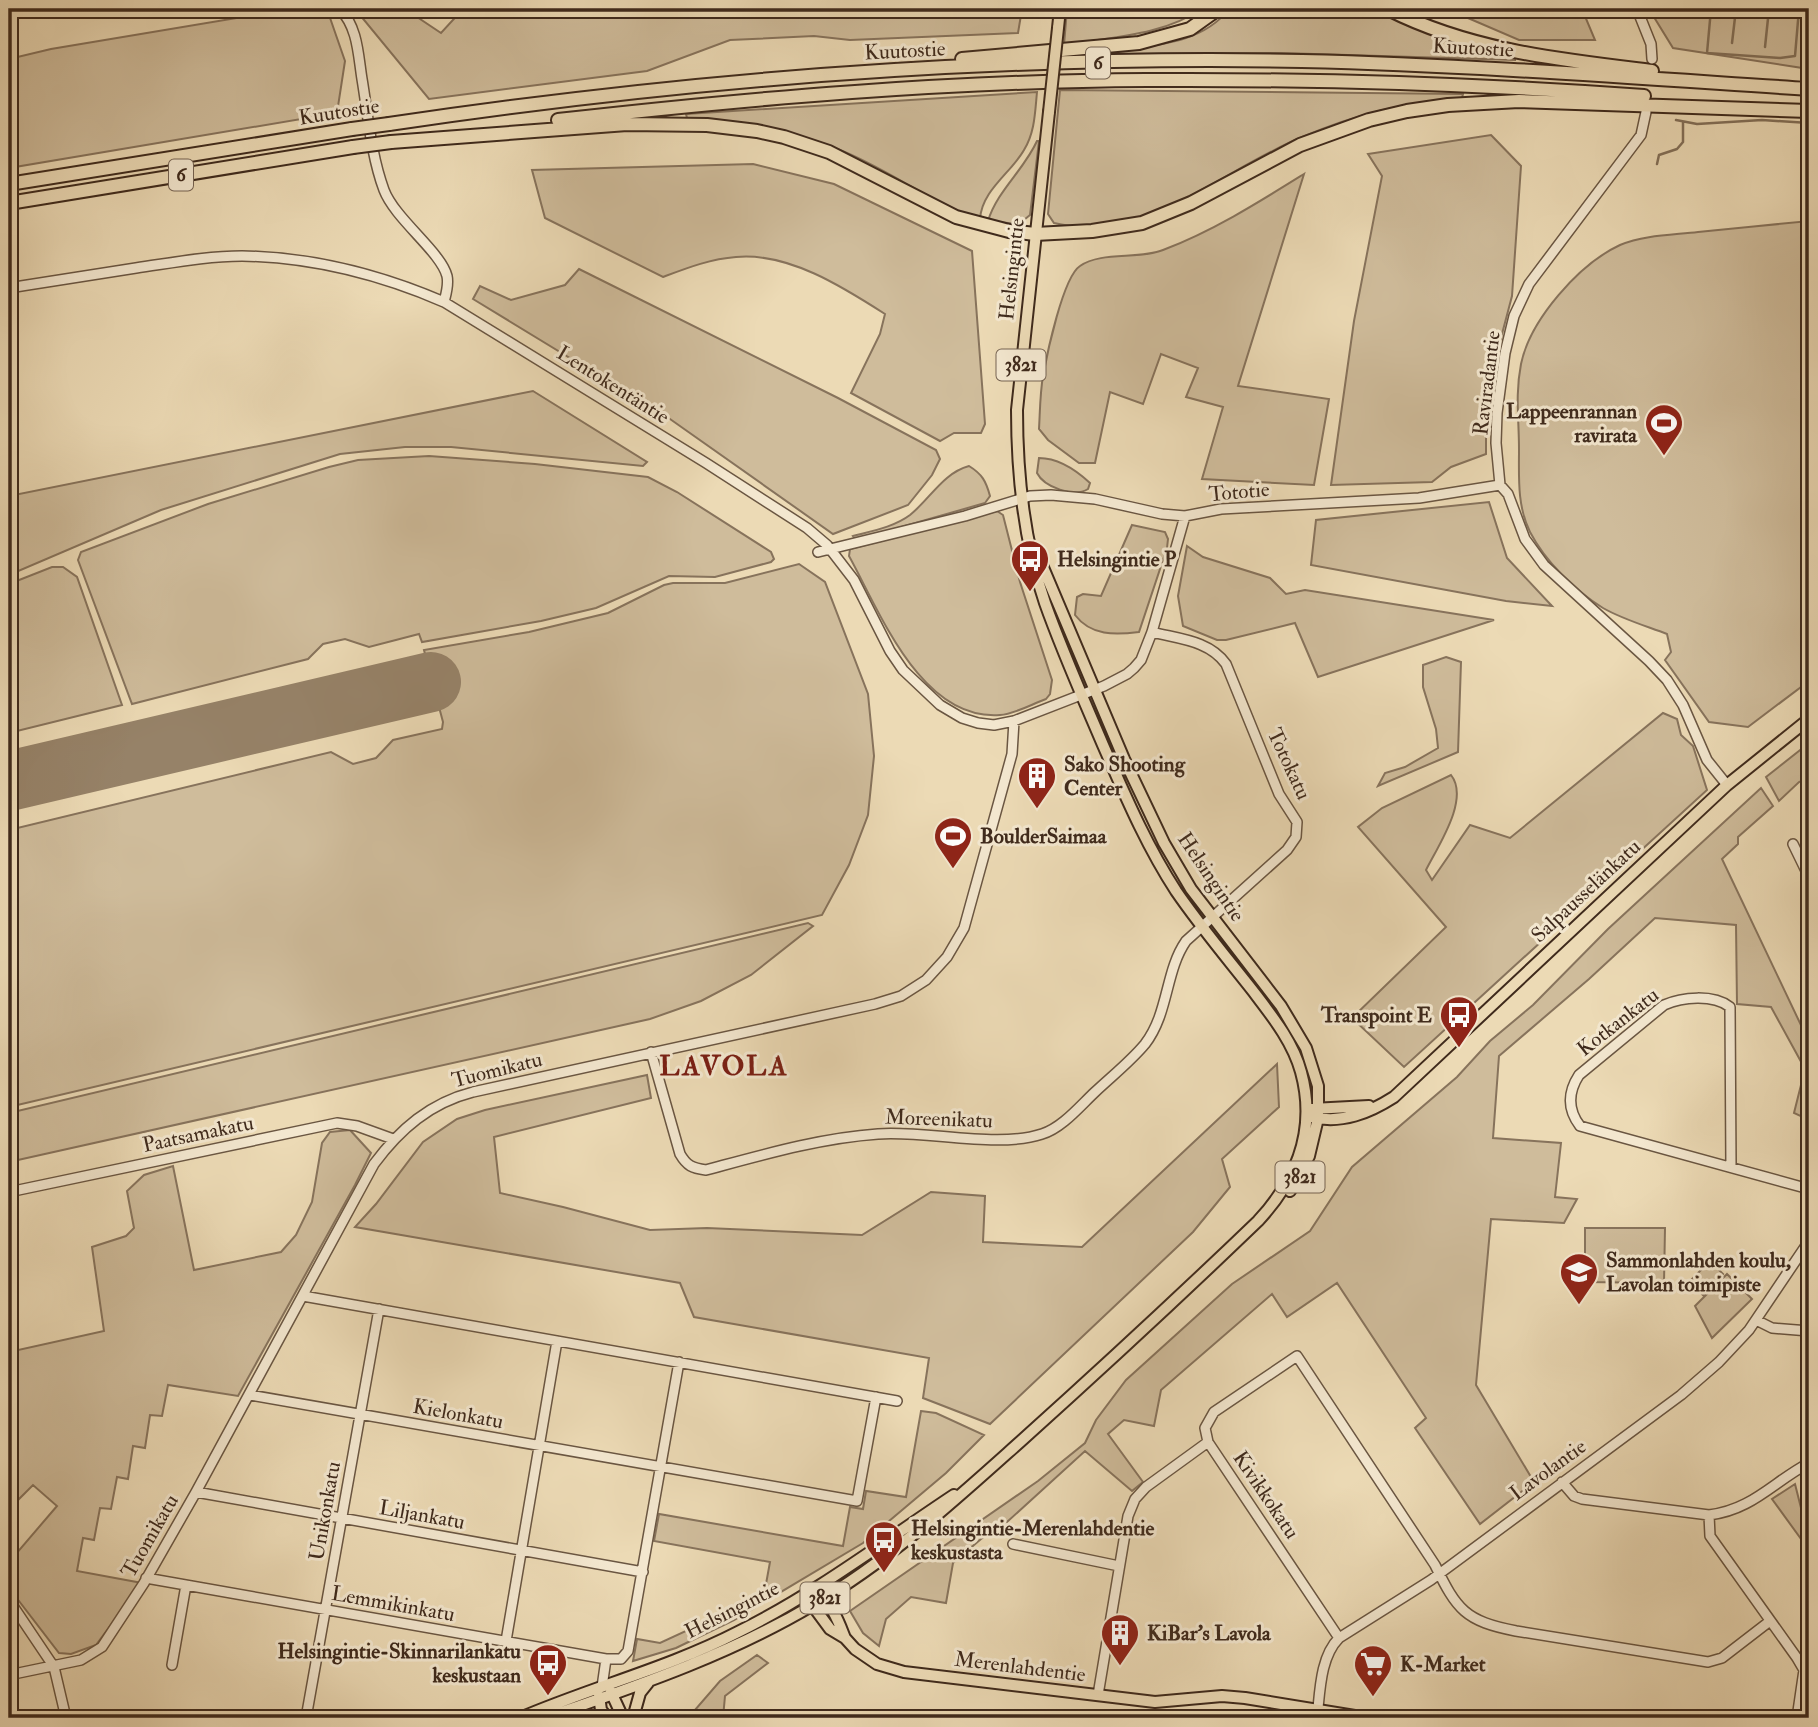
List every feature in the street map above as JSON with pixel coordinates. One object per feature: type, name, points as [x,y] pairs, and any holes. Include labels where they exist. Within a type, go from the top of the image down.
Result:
[{"type":"highway","points":[[795,77],[1139,43],[1191,29],[1218,9]]},
{"type":"highway","points":[[1388,9],[1462,40],[1527,55],[1809,88]]},
{"type":"highway","name":"Kuutostie","points":[[9,184],[516,105],[795,77],[1025,65],[1298,61],[1463,66],[1809,88]]},
{"type":"highway","name":"Kuutostie","points":[[9,203],[391,142],[690,105],[857,92],[1144,80],[1298,80],[1512,87],[1809,109]]},
{"type":"highway","points":[[391,142],[627,124],[707,125],[757,131],[829,152],[956,217],[1009,231],[1035,234],[1092,231],[1142,223],[1191,203],[1300,145],[1369,120],[1407,111],[1448,105],[1519,101],[1809,109]]},
{"type":"main road","name":"Helsingintie","points":[[545,1718],[614,1696],[742,1643],[813,1606],[906,1541],[945,1510],[1174,1302],[1274,1204],[1297,1166],[1306,1136],[1307,1113],[1301,1071],[1289,1042],[1175,889],[1140,829],[1081,694],[1045,602],[1029,534],[1017,444],[1017,410],[1060,9]]},
{"type":"main road","name":"Helsingintie","points":[[1029,534],[1150,818],[1191,889],[1281,1006],[1301,1037],[1315,1075],[1318,1113],[1309,1156],[1298,1180],[1285,1198],[1258,1221]]},
{"type":"main road","name":"Salpausselänkatu","points":[[1307,1113],[1363,1108],[1394,1097],[1727,785],[1809,719]]},
{"type":"main road","name":"Helsingintie","points":[[520,1718],[647,1672],[739,1632],[899,1534],[979,1478]]},
{"type":"main road","points":[[809,1591],[824,1599]]},
{"type":"main road","name":"Merenlahdentie","points":[[809,1591],[813,1606],[830,1629],[877,1664],[904,1672],[1155,1702],[1223,1696],[1318,1714],[1367,1718]]},
{"type":"main road","name":"Merenlahdentie","points":[[824,1599],[845,1638]]},
{"type":"main road","points":[[633,1718],[640,1693],[649,1682]]},
{"type":"main road","points":[[608,1718],[601,1710],[599,1700],[603,1687],[614,1696],[623,1718]]},
{"type":"main road","points":[[561,1718],[585,1718]]},
{"type":"street","points":[[340,9],[349,20],[356,40],[376,158],[385,191],[447,275],[444,302]]},
{"type":"street","points":[[1637,9],[1651,44],[1652,59]]},
{"type":"street","name":"Raviradantie","points":[[1646,111],[1641,135],[1528,284],[1514,316],[1505,353],[1497,413],[1496,443],[1500,485],[1508,494],[1525,538],[1544,565],[1667,680],[1683,705],[1707,760],[1727,785]]},
{"type":"street","name":"Lentokentäntie","points":[[9,288],[172,262],[240,256],[338,266],[398,283],[444,302],[807,528],[831,550],[854,580],[890,651],[903,670],[925,693],[962,719],[994,724],[1014,721],[1096,689]]},
{"type":"street","name":"Tototie","points":[[1096,689],[1127,674],[1141,660],[1152,632],[1185,516],[1221,509],[1419,498],[1500,485]]},
{"type":"street","points":[[818,552],[965,516],[1023,498],[1051,495],[1095,499],[1162,514],[1185,516]]},
{"type":"street","name":"Totokatu","points":[[1152,632],[1199,644],[1217,651],[1222,657],[1279,794],[1297,822],[1296,837],[1287,850],[1201,926]]},
{"type":"street","name":"Tuomikatu","points":[[9,1675],[81,1660],[102,1647],[196,1492],[374,1164],[393,1139],[436,1105],[458,1096],[875,1004],[901,996],[926,980],[956,945],[971,909],[1012,754],[1014,721]]},
{"type":"street","points":[[1793,844],[1809,877]]},
{"type":"street","name":"Moreenikatu","points":[[651,1052],[680,1154],[687,1165],[694,1169],[706,1170],[844,1138],[879,1133],[1016,1139],[1043,1134],[1062,1123],[1143,1046],[1162,1012],[1181,949],[1201,926]]},
{"type":"street","name":"Kotkankatu","points":[[1731,1167],[1730,1007],[1725,1003],[1677,999],[1664,1005],[1579,1075],[1571,1087],[1570,1107],[1580,1126],[1809,1189]]},
{"type":"street","name":"Paatsamakatu","points":[[9,1192],[337,1123],[357,1126],[393,1139]]},
{"type":"street","name":"Lavolantie","points":[[1339,1638],[1439,1573],[1681,1395],[1718,1362],[1756,1320],[1809,1241]]},
{"type":"street","points":[[303,1296],[897,1401]]},
{"type":"street","name":"Unikonkatu","points":[[306,1718],[379,1309]]},
{"type":"street","points":[[1756,1320],[1772,1328],[1809,1331]]},
{"type":"street","points":[[506,1641],[557,1341]]},
{"type":"street","points":[[1208,1442],[1205,1428],[1214,1412],[1297,1356],[1443,1583],[1460,1607],[1472,1618],[1490,1626],[1708,1662],[1722,1658],[1770,1621]]},
{"type":"street","points":[[603,1687],[606,1658],[621,1659],[628,1651],[679,1362]]},
{"type":"street","name":"Kielonkatu","points":[[250,1395],[857,1501],[876,1397]]},
{"type":"street","name":"Kivikkokatu","points":[[1098,1695],[1128,1516],[1135,1499],[1146,1487],[1208,1442],[1339,1638]]},
{"type":"street","points":[[1562,1482],[1574,1496],[1582,1499],[1709,1515],[1730,1512],[1743,1506],[1809,1463]]},
{"type":"street","name":"Liljankatu","points":[[196,1492],[643,1572]]},
{"type":"street","points":[[1709,1515],[1710,1536],[1804,1670],[1797,1718]]},
{"type":"street","points":[[1013,1544],[1119,1566]]},
{"type":"street","name":"Lemmikinkatu","points":[[146,1578],[606,1658]]},
{"type":"street","points":[[172,1665],[186,1586]]},
{"type":"street","points":[[9,1600],[54,1667],[66,1718]]},
{"type":"street","points":[[1318,1714],[1329,1648],[1339,1638]]},
{"type":"shaded area","points":[[273,9],[307,9],[329,15],[345,61],[337,113],[9,168],[9,59],[51,49],[260,14]]},
{"type":"shaded area","points":[[355,9],[405,9],[441,33],[463,9],[1022,9],[1018,33],[850,40],[814,36],[730,40],[647,71],[429,99]]},
{"type":"shaded area","points":[[1067,9],[1201,9],[1170,25],[1153,30],[1064,45]]},
{"type":"shaded area","points":[[1229,9],[1377,9],[1403,23],[1457,44],[1515,57],[1515,60],[1281,53],[1115,54],[1115,51],[1191,36],[1218,21]]},
{"type":"shaded area","points":[[1447,9],[1582,9],[1595,40],[1519,40]]},
{"type":"shaded area","points":[[1649,9],[1809,9],[1809,69],[1673,48]]},
{"type":"shaded area","points":[[1060,90],[1463,94],[1462,98],[1400,106],[1343,121],[1273,150],[1152,213],[1120,223],[1087,227],[1054,223],[1048,214]]},
{"type":"shaded area","points":[[1037,92],[1034,122],[1028,143],[991,190],[980,219],[944,204],[858,158],[821,143],[765,127],[687,118],[686,114]]},
{"type":"shaded area","points":[[1491,135],[1521,166],[1512,296],[1486,411],[1486,454],[1451,467],[1432,482],[1331,485],[1354,321],[1382,176],[1368,154]]},
{"type":"shaded area","points":[[1037,141],[1030,215],[1019,224],[988,221],[998,200]]},
{"type":"shaded area","points":[[753,164],[834,184],[972,251],[985,424],[981,433],[954,433],[940,441],[851,393],[880,334],[885,314],[851,293],[795,266],[756,257],[717,260],[663,277],[545,218],[532,170]]},
{"type":"shaded area","points":[[1304,174],[1238,386],[1329,399],[1314,485],[1202,479],[1223,407],[1186,397],[1198,368],[1161,354],[1143,404],[1110,392],[1095,463],[1079,463],[1048,440],[1039,429],[1043,376],[1062,300],[1080,266],[1098,259],[1143,255],[1163,250],[1200,234]]},
{"type":"shaded area","name":"Lappeenrannan ravirata","points":[[1809,221],[1809,681],[1748,727],[1709,722],[1665,660],[1671,652],[1667,634],[1618,616],[1592,601],[1552,564],[1530,532],[1523,512],[1519,481],[1518,397],[1521,364],[1534,330],[1558,295],[1588,265],[1620,245],[1659,236]]},
{"type":"shaded area","points":[[579,269],[936,450],[940,459],[932,475],[908,505],[833,534],[670,419],[473,299],[480,286],[511,300],[565,285]]},
{"type":"shaded area","points":[[533,391],[647,462],[643,466],[451,447],[405,447],[340,454],[161,510],[9,575],[9,496]]},
{"type":"shaded area","points":[[429,456],[535,464],[648,477],[677,492],[771,552],[774,559],[715,577],[669,576],[596,608],[541,621],[422,642],[419,634],[369,647],[345,639],[323,644],[308,659],[132,704],[78,560],[81,552],[208,504],[329,467],[358,460]]},
{"type":"shaded area","points":[[1039,458],[1059,462],[1072,469],[1090,483],[1088,489],[1068,492],[1046,483],[1037,473]]},
{"type":"shaded area","points":[[969,466],[980,475],[987,486],[990,496],[985,503],[856,540],[853,536],[904,519],[944,480]]},
{"type":"shaded area","points":[[1489,502],[1507,558],[1552,606],[1506,601],[1311,565],[1316,520]]},
{"type":"shaded area","points":[[997,511],[1003,515],[1020,582],[1052,680],[1050,694],[1046,699],[1000,715],[972,712],[947,701],[926,682],[906,659],[849,556],[850,549]]},
{"type":"shaded area","points":[[1132,525],[1165,532],[1168,539],[1139,632],[1121,634],[1088,627],[1075,615],[1077,597],[1083,594],[1101,596]]},
{"type":"shaded area","points":[[1187,546],[1203,557],[1270,578],[1286,594],[1305,590],[1494,620],[1318,677],[1295,623],[1226,640],[1217,640],[1183,626],[1178,596]]},
{"type":"shaded area","points":[[799,564],[825,582],[868,694],[874,756],[868,815],[849,865],[822,915],[9,1107],[9,830],[331,752],[353,764],[376,758],[393,740],[442,729],[443,722],[424,650],[529,632],[608,613],[664,585],[725,583]]},
{"type":"shaded area","points":[[52,567],[63,567],[77,577],[122,705],[9,733],[9,584]]},
{"type":"shaded area","points":[[1446,657],[1461,662],[1458,752],[1378,786],[1385,773],[1405,767],[1438,748],[1436,729],[1423,687],[1423,665]]},
{"type":"shaded area","points":[[1663,713],[1677,719],[1681,735],[1693,746],[1707,790],[1404,1067],[1352,1018],[1446,927],[1358,827],[1382,808],[1451,775],[1456,785],[1455,809],[1426,870],[1432,880],[1470,825],[1510,838]]},
{"type":"shaded area","points":[[1809,743],[1809,778],[1799,782],[1779,801],[1766,777]]},
{"type":"shaded area","points":[[1761,788],[1773,806],[1738,837],[1738,844],[1722,859],[1809,1042],[1809,1120],[1794,1113],[1805,1069],[1771,1007],[1737,1004],[1736,925],[1655,918],[1499,1056],[1493,1138],[1561,1143],[1555,1197],[1577,1199],[1564,1223],[1491,1219],[1476,1385],[1534,1482],[1480,1524],[1415,1428],[1426,1418],[1337,1283],[1287,1317],[1272,1294],[1161,1390],[1154,1426],[1124,1420],[1108,1434],[1143,1482],[1132,1491],[1085,1451],[1007,1522],[981,1539],[953,1563],[946,1603],[911,1597],[886,1619],[879,1646],[863,1633],[850,1611],[1038,1481],[1085,1443],[1096,1420],[1126,1380],[1232,1284],[1310,1231],[1352,1167],[1457,1077],[1490,1041],[1533,1005],[1608,929]]},
{"type":"shaded area","points":[[808,923],[813,926],[751,975],[701,1001],[650,1019],[9,1162],[9,1113]]},
{"type":"shaded area","points":[[1277,1064],[1279,1107],[1222,1159],[1230,1187],[1193,1232],[990,1424],[923,1398],[929,1358],[694,1317],[680,1283],[355,1227],[423,1142],[457,1119],[485,1110],[647,1075],[651,1098],[494,1137],[500,1193],[650,1230],[707,1228],[862,1235],[931,1192],[985,1196],[983,1242],[1082,1247]]},
{"type":"shaded area","points":[[350,1130],[371,1153],[238,1396],[168,1385],[162,1416],[150,1415],[145,1448],[133,1446],[128,1479],[117,1477],[111,1509],[100,1508],[94,1540],[83,1538],[77,1571],[142,1583],[96,1645],[71,1654],[59,1653],[9,1588],[9,1562],[57,1506],[33,1485],[19,1499],[9,1490],[9,1352],[104,1331],[92,1247],[126,1236],[134,1228],[127,1191],[144,1175],[173,1166],[194,1270],[281,1252],[296,1235],[312,1202],[322,1143],[330,1132]]},
{"type":"shaded area","points":[[1585,1228],[1665,1228],[1664,1283],[1585,1282]]},
{"type":"shaded area","points":[[1710,1261],[1723,1274],[1703,1295],[1689,1282]]},
{"type":"shaded area","points":[[1727,1274],[1752,1299],[1712,1338],[1695,1306]]},
{"type":"shaded area","points":[[921,1411],[936,1413],[984,1435],[946,1473],[863,1543],[734,1620],[676,1648],[633,1661],[637,1639],[660,1643],[764,1595],[770,1562],[654,1541],[659,1514],[843,1546],[850,1507],[863,1509],[866,1491],[906,1497]]},
{"type":"shaded area","points":[[1795,1484],[1805,1524],[1809,1525],[1809,1550],[1772,1499]]},
{"type":"shaded area","points":[[757,1655],[768,1663],[725,1696],[723,1718],[688,1718],[720,1681]]},
{"type":"waterway","points":[[1711,9],[1707,53],[1780,58],[1795,56],[1799,9]]},
{"type":"waterway","points":[[1732,43],[1736,9]]},
{"type":"waterway","points":[[1765,47],[1769,9]]},
{"type":"waterway","points":[[1676,120],[1697,124],[1762,120],[1809,123]]},
{"type":"waterway","points":[[1657,164],[1659,155],[1677,149],[1683,142],[1683,122]]},
{"type":"runway","points":[[9,781],[431,682]]},
{"type":"place","name":"Lappeenrannan ravirata","points":[[1664,457]]},
{"type":"place","name":"Helsingintie P","points":[[1030,593]]},
{"type":"place","name":"Sako Shooting Center","points":[[1037,810]]},
{"type":"place","name":"BoulderSaimaa","points":[[953,870]]},
{"type":"place","name":"Transpoint E","points":[[1459,1049]]},
{"type":"place","name":"Sammonlahden koulu, Lavolan toimipiste","points":[[1579,1306]]},
{"type":"place","name":"Helsingintie-Merenlahdentie keskustasta","points":[[884,1574]]},
{"type":"place","name":"KiBar's Lavola","points":[[1120,1667]]},
{"type":"place","name":"Helsingintie-Skinnarilankatu keskustaan","points":[[548,1697]]},
{"type":"place","name":"K-Market","points":[[1373,1698]]},
{"type":"district","name":"LAVOLA","points":[[724,1066]]}]
